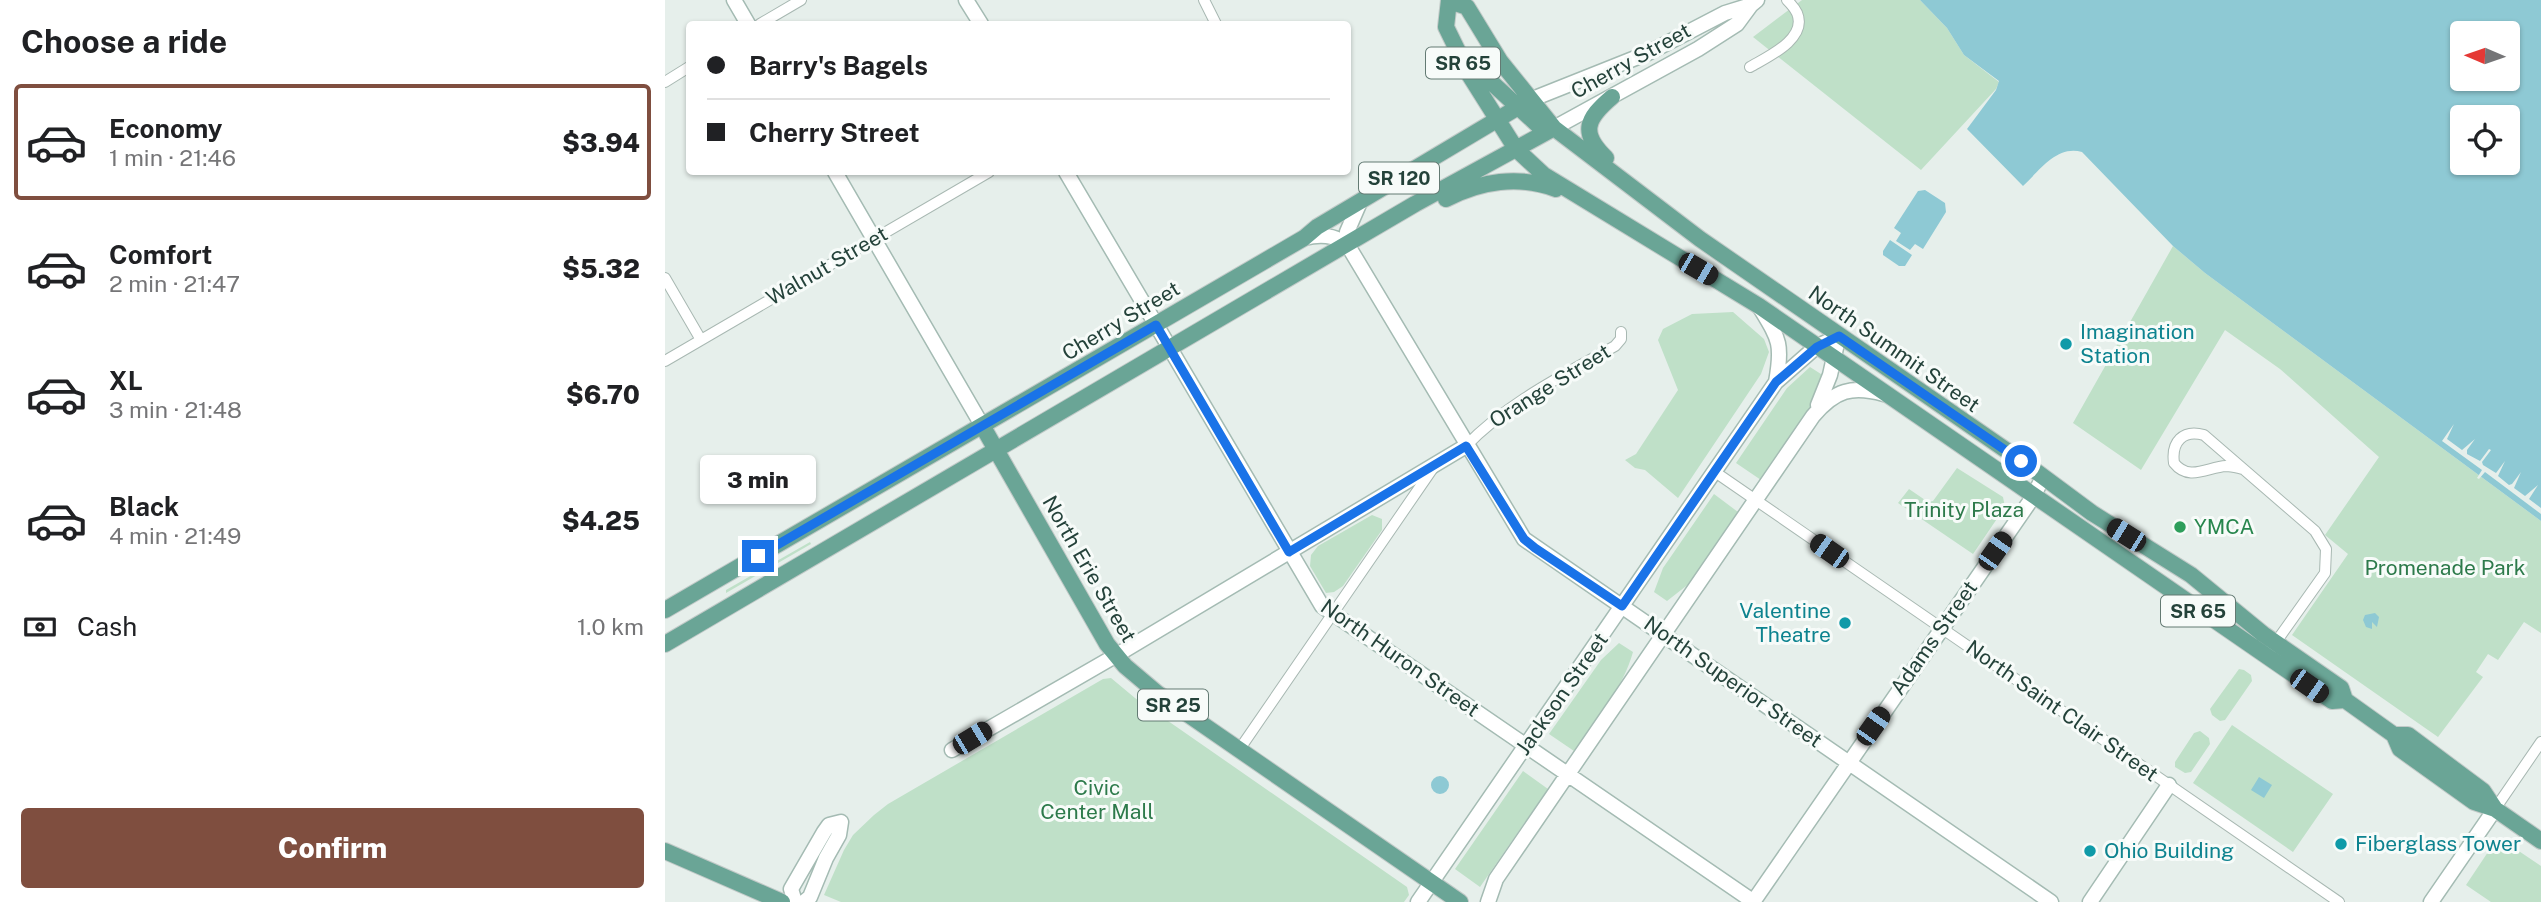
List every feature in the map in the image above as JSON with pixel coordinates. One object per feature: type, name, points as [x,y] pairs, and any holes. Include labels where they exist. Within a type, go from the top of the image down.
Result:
[{"type":"main road","name":"North Summit Street","points":[[2271,649],[2213,621],[1759,306],[1544,175],[1516,149],[1469,76],[1446,27],[1449,1],[1467,7],[1524,104],[1553,128],[1700,239],[2092,513],[2191,575],[2332,701],[2345,700],[2394,735],[2400,749],[2474,802],[2495,809],[2541,841]]},
{"type":"main road","points":[[1454,44],[1524,104]]},
{"type":"main road","points":[[1612,97],[1594,115],[1589,137],[1630,186]]},
{"type":"main road","name":"Cherry Street","points":[[665,610],[1304,238],[1317,227],[1524,104]]},
{"type":"main road","name":"Cherry Street","points":[[665,644],[1347,244],[1553,128]]},
{"type":"main road","points":[[1396,217],[1418,213],[1461,191],[1499,182],[1536,183],[1591,202]]},
{"type":"main road","name":"North Erie Street","points":[[983,427],[1115,656],[1137,678],[1460,902]]},
{"type":"main road","points":[[2139,570],[2137,556],[2148,549]]},
{"type":"main road","points":[[2213,621],[2223,616],[2225,603]]},
{"type":"main road","points":[[665,851],[782,902]]},
{"type":"street","points":[[734,0],[746,21]]},
{"type":"street","points":[[765,21],[801,0]]},
{"type":"street","points":[[966,0],[979,21]]},
{"type":"street","points":[[1204,0],[1214,21]]},
{"type":"street","points":[[1750,67],[1783,48],[1792,38],[1798,26],[1797,13],[1787,0]]},
{"type":"street","name":"Cherry Street","points":[[1524,104],[1648,53],[1725,13],[1754,2]]},
{"type":"street","name":"Cherry Street","points":[[1553,128],[1671,65],[1737,24],[1754,2]]},
{"type":"street","points":[[665,82],[686,69]]},
{"type":"street","name":"North Erie Street","points":[[837,175],[983,427]]},
{"type":"street","name":"Walnut Street","points":[[665,361],[984,175]]},
{"type":"street","name":"North Huron Street","points":[[1068,175],[1317,601],[1753,902]]},
{"type":"street","points":[[1347,244],[1347,232],[1360,202]]},
{"type":"street","points":[[1304,238],[1328,236],[1347,244]]},
{"type":"street","name":"North Superior Street","points":[[1347,244],[1524,539],[2051,902]]},
{"type":"street","points":[[665,278],[701,340]]},
{"type":"street","name":"Jackson Street","points":[[1759,306],[1778,338],[1780,362],[1776,382]]},
{"type":"street","name":"Orange Street","points":[[952,750],[1434,466],[1466,446],[1511,408],[1615,346],[1621,339],[1621,332]]},
{"type":"street","points":[[1488,902],[1496,879],[1813,415],[1828,381],[1839,336]]},
{"type":"street","name":"Jackson Street","points":[[1418,902],[1776,382],[1817,347],[1839,336]]},
{"type":"street","points":[[1813,415],[1832,396],[1844,392],[1867,389],[1885,395]]},
{"type":"street","points":[[2243,469],[2227,466],[2201,473],[2185,472],[2174,463],[2175,445],[2187,433],[2204,435],[2315,531],[2324,543],[2327,555],[2325,573],[2271,649]]},
{"type":"street","points":[[1239,750],[1434,466]]},
{"type":"street","name":"North Saint Clair Street","points":[[1715,472],[2339,902]]},
{"type":"street","name":"Adams Street","points":[[1753,902],[2033,497],[2043,477]]},
{"type":"street","points":[[2431,902],[2541,742]]},
{"type":"street","points":[[2090,902],[2169,785]]},
{"type":"street","points":[[795,902],[791,890],[813,848],[829,825],[841,822],[839,835],[810,897],[804,902]]},
{"type":"green space","points":[[1802,0],[1920,0],[1947,28],[1964,55],[1999,82],[1996,89],[1921,170],[1753,37]]},
{"type":"green space","name":"Promenade Park","points":[[2173,246],[2205,273],[2541,521],[2541,633],[2524,622],[2498,660],[2488,654],[2476,672],[2483,677],[2438,737],[2292,635],[2348,554],[2325,535],[2379,457],[2280,369],[2225,330],[2141,470],[2073,423]]},
{"type":"green space","points":[[1733,312],[1764,339],[1769,352],[1761,374],[1678,498],[1645,470],[1635,468],[1625,460],[1636,454],[1678,390],[1658,340],[1663,329],[1692,314]]},
{"type":"green space","points":[[1810,367],[1824,376],[1813,404],[1761,480],[1736,463],[1787,388]]},
{"type":"green space","name":"Trinity Plaza","points":[[1957,468],[2003,497],[2005,507],[1973,554],[1898,503],[1909,489],[1928,502],[1933,501]]},
{"type":"green space","points":[[1714,494],[1738,512],[1690,583],[1667,601],[1654,592],[1663,568]]},
{"type":"green space","points":[[1372,515],[1382,519],[1382,530],[1343,586],[1334,592],[1326,593],[1310,566],[1311,555],[1318,546]]},
{"type":"green space","points":[[810,542],[811,544],[726,593],[726,590]]},
{"type":"green space","points":[[1619,643],[1633,652],[1623,679],[1574,751],[1549,734],[1601,660]]},
{"type":"green space","points":[[2239,669],[2251,675],[2252,681],[2225,720],[2220,721],[2212,715],[2210,709]]},
{"type":"green space","name":"Civic Center Mall","points":[[1111,678],[1135,698],[1407,887],[1409,895],[1404,902],[841,902],[824,895],[853,835],[888,804],[1103,679]]},
{"type":"green space","points":[[2232,725],[2333,794],[2293,852],[2193,783]]},
{"type":"green space","points":[[2200,731],[2209,738],[2210,744],[2191,772],[2185,773],[2175,767],[2175,762],[2194,733]]},
{"type":"green space","points":[[1523,771],[1548,789],[1480,887],[1455,869]]},
{"type":"green space","points":[[2498,837],[2541,866],[2541,902],[2491,902],[2466,885]]},
{"type":"water","points":[[1920,0],[2541,0],[2541,521],[2205,273],[2173,246],[2082,152],[2057,155],[2023,186],[1967,129],[1996,90],[1999,81],[1964,55],[1947,28]]},
{"type":"water","points":[[1925,190],[1945,203],[1946,212],[1923,249],[1915,244],[1910,250],[1896,241],[1901,233],[1894,228],[1918,191]]},
{"type":"water","points":[[1890,240],[1912,255],[1905,266],[1899,266],[1883,255]]},
{"type":"water","points":[[2375,613],[2379,617],[2377,627],[2372,622],[2372,629],[2366,627],[2363,620],[2365,615]]},
{"type":"water","points":[[1436,776],[1444,776],[1449,785],[1447,792],[1436,794],[1431,789],[1431,781]]},
{"type":"water","points":[[2259,777],[2272,785],[2264,798],[2251,790]]},
{"type":"pier","points":[[2454,424],[2447,439],[2462,450],[2475,439],[2467,454],[2480,461],[2489,449],[2491,450],[2482,462],[2483,465],[2496,473],[2505,461],[2498,476],[2509,485],[2521,472],[2514,488],[2525,496],[2538,485],[2529,499],[2541,508],[2541,514],[2485,472],[2477,478],[2482,470],[2442,441]]},
{"type":"place","name":"Imagination Station","points":[[2066,344]]},
{"type":"place","name":"YMCA","points":[[2180,527]]},
{"type":"place","name":"Valentine Theatre","points":[[1845,623]]},
{"type":"place","name":"Fiberglass Tower","points":[[2341,844]]},
{"type":"place","name":"Ohio Building","points":[[2090,851]]},
{"type":"route","points":[[758,556],[1156,325],[1289,552],[1466,446],[1524,539],[1622,606],[1776,382],[1817,347],[1839,336],[2021,461]]}]
